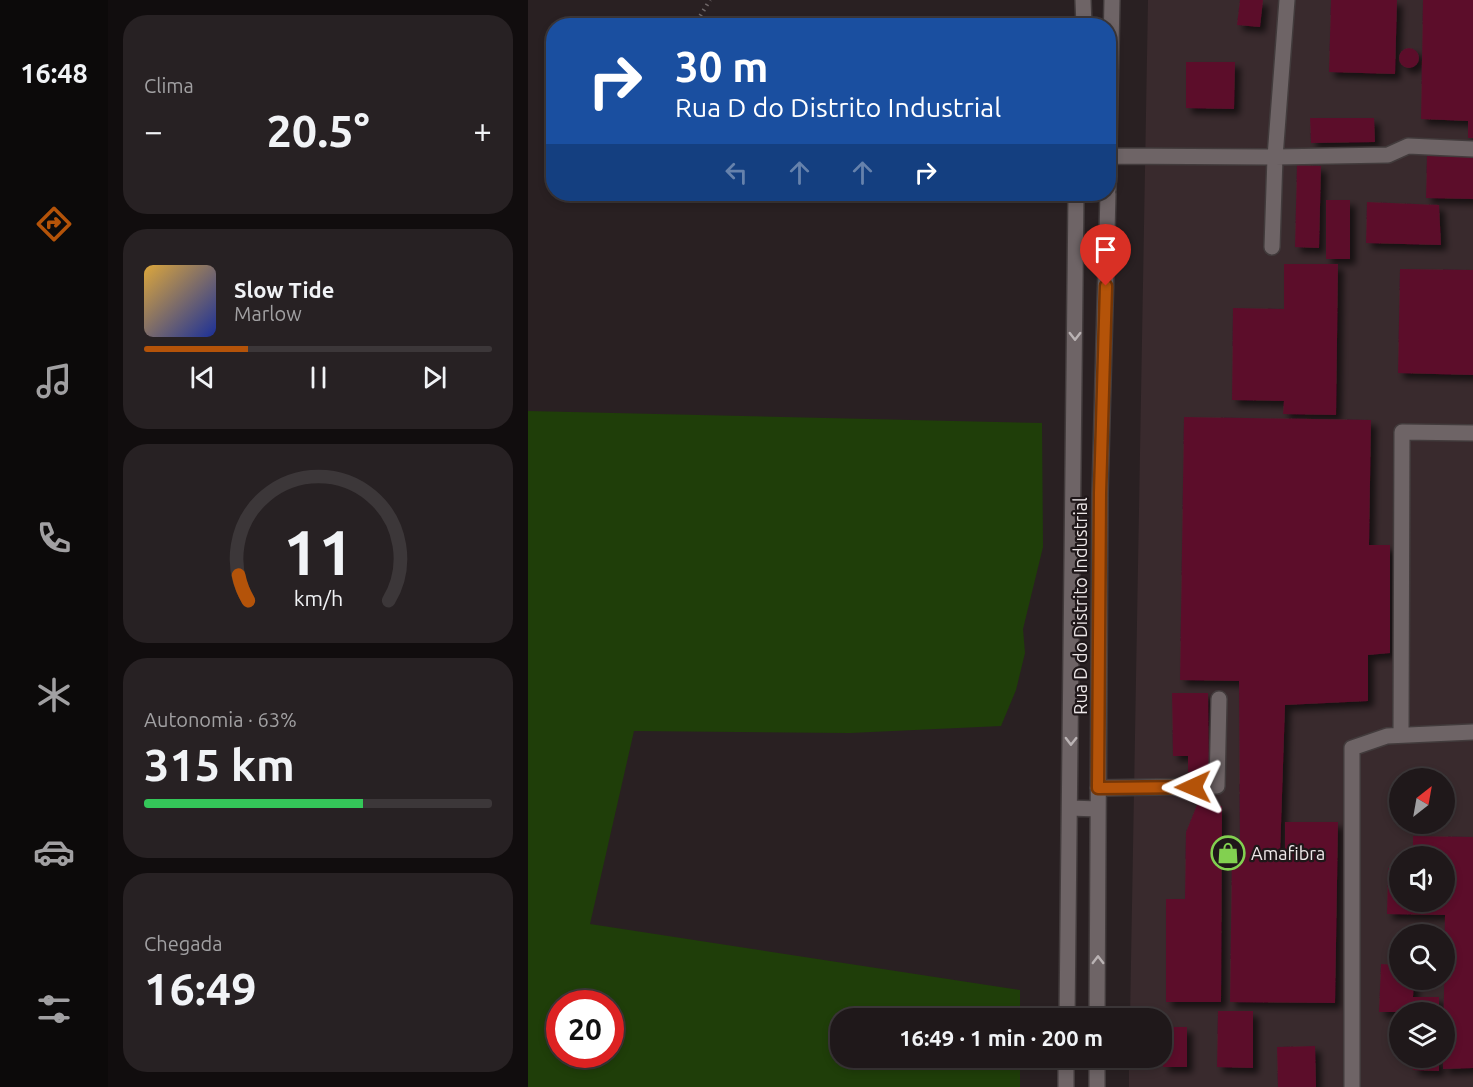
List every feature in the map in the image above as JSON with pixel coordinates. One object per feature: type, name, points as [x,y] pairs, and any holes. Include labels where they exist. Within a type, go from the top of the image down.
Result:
[{"type":"street","points":[[1083,0],[1084,18]]},
{"type":"street","name":"Rua D do Distrito Industrial","points":[[1112,0],[1112,18]]},
{"type":"street","points":[[1272,247],[1275,157],[1287,0]]},
{"type":"street","points":[[1116,156],[1388,155],[1408,146],[1473,149]]},
{"type":"street","name":"Rua D do Distrito Industrial","points":[[1067,1008],[1076,201]]},
{"type":"street","name":"Rua D do Distrito Industrial","points":[[1097,1008],[1100,505],[1108,201]]},
{"type":"street","points":[[1401,735],[1402,432],[1473,433]]},
{"type":"street","points":[[1074,505],[1100,505]]},
{"type":"street","points":[[1098,788],[1217,786],[1219,699]]},
{"type":"street","points":[[1352,1087],[1352,748],[1387,736],[1473,732]]},
{"type":"street","points":[[1070,808],[1098,809]]},
{"type":"street","points":[[1066,1068],[1066,1087]]},
{"type":"street","points":[[1097,1068],[1097,1087]]},
{"type":"path","points":[[699,18],[710,0]]},
{"type":"shaded area","points":[[1148,0],[1473,0],[1473,1087],[1129,1087],[1129,1068],[1172,1068],[1172,1008],[1130,1008]]},
{"type":"green space","points":[[528,411],[1042,423],[1043,547],[1023,629],[1025,653],[1016,690],[1001,726],[850,733],[634,731],[590,924],[1020,990],[1020,1008],[830,1008],[830,1068],[1020,1068],[1020,1087],[528,1087]]},
{"type":"building","points":[[1240,0],[1263,0],[1260,27],[1237,25]]},
{"type":"building","points":[[1331,0],[1397,0],[1395,74],[1329,72]]},
{"type":"building","points":[[1423,0],[1473,0],[1473,138],[1468,138],[1468,121],[1421,119]]},
{"type":"building","points":[[1409,48],[1416,51],[1419,58],[1416,65],[1409,68],[1402,65],[1399,58],[1402,51]]},
{"type":"building","points":[[1186,62],[1235,62],[1234,109],[1186,108]]},
{"type":"building","points":[[1310,118],[1374,118],[1375,142],[1311,143]]},
{"type":"building","points":[[1427,156],[1473,157],[1473,199],[1426,198]]},
{"type":"building","points":[[1297,165],[1321,166],[1319,248],[1295,247]]},
{"type":"building","points":[[1326,200],[1350,200],[1350,259],[1326,259]]},
{"type":"building","points":[[1367,202],[1439,205],[1441,245],[1366,243]]},
{"type":"building","points":[[1284,264],[1338,264],[1336,415],[1283,414],[1284,401],[1232,400],[1233,308],[1284,309]]},
{"type":"building","points":[[1400,269],[1473,270],[1473,375],[1398,373]]},
{"type":"building","points":[[1184,417],[1371,420],[1369,545],[1390,545],[1390,653],[1368,655],[1368,701],[1285,705],[1280,855],[1285,856],[1285,822],[1338,822],[1335,1003],[1230,1002],[1232,855],[1240,855],[1239,681],[1180,680]]},
{"type":"building","points":[[1172,693],[1208,693],[1209,772],[1188,772],[1188,756],[1173,756]]},
{"type":"building","points":[[1197,805],[1222,806],[1221,1002],[1166,1002],[1166,899],[1185,899],[1186,832]]},
{"type":"building","points":[[1413,836],[1473,837],[1473,1068],[1443,1069],[1455,1068],[1455,1002],[1444,1002],[1444,990],[1455,990],[1455,924],[1445,924],[1445,915],[1387,914],[1388,868],[1389,912],[1455,912],[1455,846],[1413,846]]},
{"type":"building","points":[[1381,964],[1389,964],[1389,990],[1413,990],[1413,997],[1439,997],[1439,1002],[1389,1002],[1389,1012],[1379,1012]]},
{"type":"building","points":[[1218,1011],[1253,1011],[1253,1068],[1217,1067]]},
{"type":"building","points":[[1172,1027],[1187,1027],[1187,1067],[1172,1067]]},
{"type":"building","points":[[1315,1046],[1316,1087],[1278,1087],[1277,1047]]},
{"type":"building","points":[[1413,1068],[1439,1068],[1439,1071],[1413,1070]]},
{"type":"place","name":"Amafibra","points":[[1228,853]]},
{"type":"route","points":[[1106,286],[1100,493],[1098,788],[1193,787]]}]
